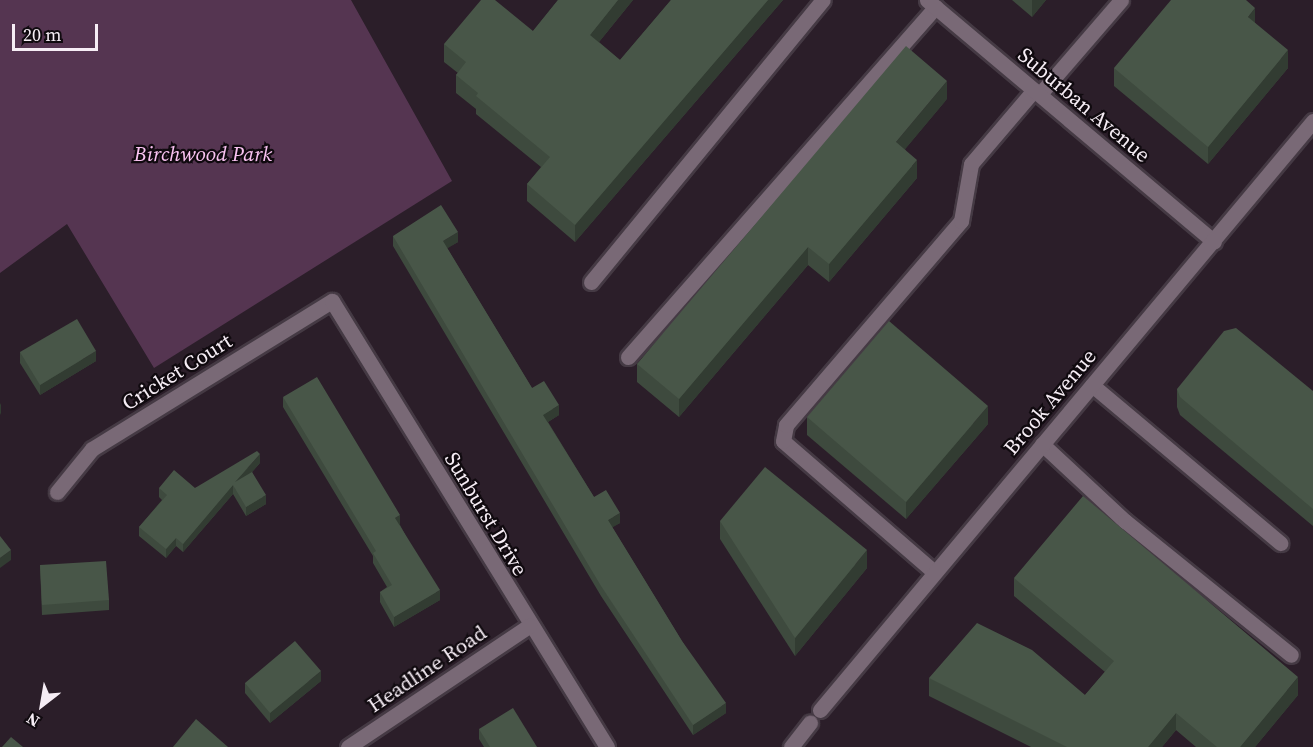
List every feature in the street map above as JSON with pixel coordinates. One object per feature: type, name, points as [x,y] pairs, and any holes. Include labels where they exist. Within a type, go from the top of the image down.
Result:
[{"type":"street","points":[[591,282],[823,0]]},
{"type":"street","points":[[933,572],[783,441],[786,425],[961,220],[971,164],[1121,0]]},
{"type":"street","points":[[628,357],[932,4]]},
{"type":"street","name":"Suburban Avenue","points":[[932,4],[1214,242]]},
{"type":"street","name":"Brook Avenue","points":[[820,710],[933,572],[1214,242],[1313,121]]},
{"type":"street","name":"Cricket Court","points":[[57,492],[92,449],[332,301]]},
{"type":"street","name":"Sunburst Drive","points":[[332,301],[530,626],[607,747]]},
{"type":"street","points":[[1092,385],[1280,543]]},
{"type":"street","points":[[1042,444],[1125,521],[1291,655]]},
{"type":"street","name":"Headline Road","points":[[348,747],[530,626]]},
{"type":"street","points":[[791,747],[810,723]]},
{"type":"green space","name":"Birchwood Park","points":[[0,0],[351,0],[452,181],[154,368],[67,224],[0,273]]},
{"type":"building","points":[[481,0],[495,0],[533,31],[558,0],[618,0],[590,35],[620,60],[671,0],[768,0],[575,225],[527,184],[550,157],[476,96],[478,93],[456,75],[466,62],[444,44]]},
{"type":"building","points":[[1171,0],[1246,0],[1255,8],[1248,17],[1288,50],[1208,147],[1114,68]]},
{"type":"building","points":[[906,46],[947,81],[896,142],[917,160],[829,264],[808,247],[679,399],[637,364]]},
{"type":"building","points":[[441,205],[458,232],[443,241],[532,388],[544,381],[559,405],[543,415],[594,497],[606,490],[620,513],[608,520],[682,641],[726,703],[693,725],[601,586],[393,236]]},
{"type":"building","points":[[77,319],[96,351],[40,385],[20,352]]},
{"type":"building","points":[[889,321],[988,406],[906,502],[807,417]]},
{"type":"building","points":[[1236,328],[1313,391],[1313,509],[1180,397],[1177,389],[1224,331]]},
{"type":"building","points":[[317,377],[400,515],[395,518],[440,590],[394,617],[380,592],[392,585],[373,553],[376,551],[283,397]]},
{"type":"building","points":[[257,451],[260,454],[235,482],[252,472],[266,495],[246,507],[233,485],[183,544],[176,538],[166,549],[139,527],[167,495],[159,488],[174,470],[195,488]]},
{"type":"building","points":[[765,467],[867,550],[795,638],[720,521]]},
{"type":"building","points":[[1083,496],[1298,677],[1240,747],[1217,747],[1176,713],[1148,747],[1067,747],[929,678],[977,623],[1032,650],[1085,695],[1114,661],[1014,578]]},
{"type":"building","points":[[0,536],[11,550],[0,558]]},
{"type":"building","points":[[106,561],[109,600],[42,605],[40,565]]},
{"type":"building","points":[[295,641],[321,671],[270,713],[245,683]]},
{"type":"building","points":[[513,708],[537,747],[490,747],[479,729]]},
{"type":"building","points":[[196,719],[228,747],[173,747]]},
{"type":"building","points":[[11,737],[23,747],[2,747]]}]
